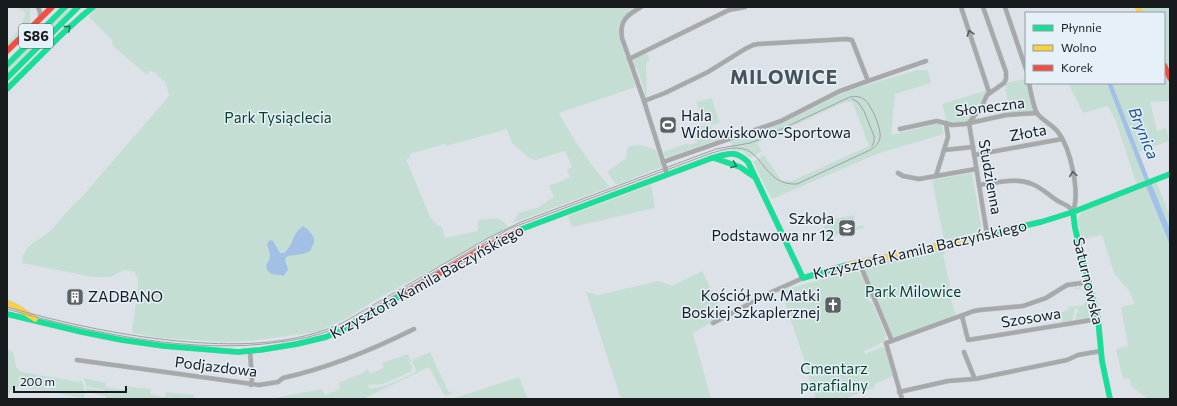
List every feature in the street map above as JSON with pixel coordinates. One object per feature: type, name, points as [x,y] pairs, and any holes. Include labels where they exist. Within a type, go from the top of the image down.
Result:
[{"type":"main road","points":[[7,51],[52,7]]},
{"type":"main road","name":"S86","points":[[7,65],[65,7]]},
{"type":"main road","name":"S86","points":[[7,78],[78,7]]},
{"type":"main road","points":[[7,89],[62,34],[93,7]]},
{"type":"main road","points":[[1165,67],[1170,78]]},
{"type":"main road","name":"Krzysztofa Kamila Baczyńskiego","points":[[7,314],[82,332],[164,346],[238,352],[310,342],[340,331],[480,250],[528,226],[667,174],[730,153],[742,156],[748,162],[803,278],[860,262],[909,253],[1041,222],[1073,212],[1170,174]]},
{"type":"main road","points":[[712,158],[743,168],[750,172],[754,177]]},
{"type":"main road","name":"Saturnowska","points":[[1073,212],[1075,228],[1098,319],[1101,351],[1110,399]]},
{"type":"main road","name":"Krzysztofa Kamila Baczyńskiego","points":[[7,303],[15,306],[38,322]]},
{"type":"street","points":[[38,7],[40,19]]},
{"type":"street","points":[[641,7],[625,19],[621,28],[622,38],[667,174]]},
{"type":"street","points":[[629,59],[729,10],[745,7]]},
{"type":"street","points":[[961,7],[989,92]]},
{"type":"street","points":[[969,123],[982,106],[989,92],[1006,79],[1006,72],[983,7]]},
{"type":"street","points":[[1004,7],[1025,66]]},
{"type":"street","points":[[644,101],[665,93],[708,72],[745,49],[758,44],[847,39],[852,40],[868,81]]},
{"type":"street","points":[[662,162],[781,121],[840,91],[926,61]]},
{"type":"street","points":[[1029,84],[1037,113],[1057,130],[1065,143],[1072,167],[1076,201],[1073,212]]},
{"type":"street","name":"Słoneczna","points":[[900,129],[937,121],[952,125],[1006,115],[1037,113]]},
{"type":"street","points":[[936,176],[948,137],[946,123]]},
{"type":"street","name":"Studzienna","points":[[969,123],[988,234]]},
{"type":"street","name":"Złota","points":[[974,155],[1062,139]]},
{"type":"street","points":[[944,150],[973,147]]},
{"type":"street","points":[[898,173],[903,176],[916,178],[976,169]]},
{"type":"street","points":[[979,185],[1016,180],[1026,182],[1037,186],[1059,202],[1069,206],[1073,212]]},
{"type":"street","points":[[860,262],[892,341]]},
{"type":"street","points":[[713,324],[774,291],[803,278]]},
{"type":"street","points":[[902,399],[886,344],[980,310],[1033,303],[1046,298],[1067,285],[1089,282]]},
{"type":"street","name":"Szosowa","points":[[962,316],[968,340],[1098,319]]},
{"type":"street","name":"Podjazdowa","points":[[77,360],[259,385],[278,382],[283,378],[321,368],[414,329]]},
{"type":"street","points":[[250,351],[251,384]]},
{"type":"street","points":[[899,392],[948,381],[974,379],[1067,360],[1078,355],[1101,351]]},
{"type":"street","points":[[964,352],[974,379]]},
{"type":"green space","points":[[16,7],[30,7],[30,24],[7,47],[7,42],[14,37],[16,31],[19,31],[26,13]]},
{"type":"green space","points":[[70,7],[74,7],[7,73],[7,69]]},
{"type":"green space","name":"Park Tysiąclecia","points":[[96,7],[634,7],[623,19],[619,29],[622,45],[636,87],[559,113],[582,152],[610,187],[513,223],[518,213],[537,208],[554,197],[549,186],[570,177],[567,170],[572,167],[565,151],[535,160],[529,158],[512,143],[507,129],[446,146],[445,144],[409,154],[410,158],[406,159],[430,217],[437,225],[442,227],[445,238],[478,231],[477,223],[480,220],[499,219],[508,227],[456,257],[380,297],[347,318],[317,332],[250,341],[224,342],[161,338],[132,333],[138,285],[138,279],[134,271],[123,270],[111,277],[93,277],[22,263],[24,254],[29,246],[53,228],[169,96],[166,83],[154,72],[150,71],[147,75],[113,46],[112,40],[89,17]],"holes":[[[303,226],[313,235],[313,246],[307,252],[288,256],[286,261],[288,270],[286,275],[283,277],[271,274],[266,265],[269,260],[273,241],[280,253],[284,253],[292,243],[297,231]]]},
{"type":"green space","points":[[1140,7],[1170,7],[1170,71],[1165,60],[1165,12],[1142,12]]},
{"type":"green space","points":[[644,54],[647,54],[649,57],[649,61],[646,63],[647,98],[645,98],[642,94],[645,92],[637,68],[632,68],[634,60]]},
{"type":"green space","points":[[917,70],[928,70],[931,83],[895,94],[891,135],[941,123],[944,134],[879,153],[772,199],[753,162],[764,155],[781,180],[792,181],[869,146],[852,102],[845,102],[757,143],[762,151],[750,158],[743,151],[733,150],[730,142],[783,123],[847,91]]},
{"type":"green space","points":[[1165,71],[1170,82],[1170,101],[1150,102],[1157,131],[1166,128],[1169,141],[1139,152],[1112,84],[1165,84]]},
{"type":"green space","points":[[1025,79],[1025,84],[1026,84],[1034,112],[1010,113],[1005,86],[1006,83]]},
{"type":"green space","points":[[1068,84],[1107,84],[1145,181],[1138,184],[1136,183],[1116,121],[1108,106],[1083,113]]},
{"type":"green space","points":[[988,90],[967,123],[953,124],[947,122],[942,104]]},
{"type":"green space","points":[[712,98],[718,119],[721,122],[712,125],[701,113],[696,102]]},
{"type":"green space","points":[[707,124],[717,132],[721,139],[665,157],[663,152],[688,143],[689,145],[697,142],[693,129]]},
{"type":"green space","points":[[641,145],[656,150],[662,167],[616,185],[607,172],[626,158],[629,146]]},
{"type":"green space","points":[[972,173],[982,231],[944,240],[932,180]]},
{"type":"green space","points":[[1156,182],[1170,216],[1170,229],[1151,183]]},
{"type":"green space","points":[[651,185],[655,208],[572,227],[568,216]]},
{"type":"green space","points":[[1146,186],[1170,245],[1170,399],[1148,399],[1131,386],[1130,378],[1123,379],[1116,349],[1128,346],[1121,307],[1134,304],[1130,292],[1114,273],[1102,235],[1082,239],[1077,221],[1082,211]]},
{"type":"green space","points":[[854,215],[856,227],[863,225],[864,228],[849,231],[849,233],[826,237],[823,221]]},
{"type":"green space","name":"Park Milowice","points":[[942,247],[945,253],[943,255],[953,299],[951,300],[956,316],[895,338],[893,337],[864,270],[863,264],[926,251],[928,253]]},
{"type":"green space","name":"Cmentarz parafialny","points":[[853,270],[857,271],[865,281],[871,298],[868,299],[870,303],[872,302],[886,335],[884,341],[864,351],[865,354],[882,347],[888,351],[895,375],[874,384],[875,387],[844,399],[816,399],[781,291]]},
{"type":"green space","points":[[702,271],[724,315],[693,333],[711,399],[621,399],[586,292],[598,295],[659,281],[672,286]]},
{"type":"green space","points":[[1084,284],[1092,320],[1075,321],[1078,309],[1075,308],[1072,321],[1062,322],[1060,313],[1068,310],[1068,307],[1086,303],[1082,285],[1080,289],[1074,289],[1074,286],[1076,286],[1076,288],[1079,288],[1079,285]]},
{"type":"green space","points":[[7,349],[13,352],[16,367],[21,372],[79,382],[81,380],[84,389],[84,398],[14,386],[7,396]]},
{"type":"green space","points":[[430,352],[449,393],[453,391],[447,396],[444,395],[429,367],[363,399],[269,399],[322,389],[325,395],[340,389],[338,383],[361,374],[368,369],[370,374],[384,368],[382,363],[408,354],[411,361],[409,362],[412,366],[412,371],[383,384],[368,385],[369,388],[380,387],[414,373],[416,371],[412,360]]},
{"type":"green space","points":[[519,377],[528,399],[454,399],[461,396]]},
{"type":"green space","points":[[84,378],[106,383],[106,387],[124,390],[125,386],[151,389],[150,394],[165,397],[166,392],[194,395],[194,399],[110,399],[106,398],[106,396],[91,393],[86,390],[86,388],[104,391],[86,386]]},
{"type":"water","points":[[1107,84],[1112,84],[1149,179],[1145,181]]},
{"type":"water","points":[[1151,183],[1170,229],[1170,245],[1146,186]]},
{"type":"water","points":[[303,226],[313,235],[314,238],[314,244],[310,251],[303,254],[288,256],[285,261],[288,270],[284,276],[271,274],[267,270],[266,265],[270,254],[267,244],[270,240],[273,241],[280,253],[284,253],[297,232]]},
{"type":"tram line","points":[[7,307],[97,329],[166,340],[228,344],[268,342],[307,335],[326,330],[344,322],[490,237],[521,222],[716,149],[750,143],[758,140],[850,97],[854,96],[865,100],[878,123],[880,134],[879,140],[872,149],[797,184],[786,183],[777,179],[753,154],[746,150],[737,148],[730,149],[709,154],[511,228],[345,324],[313,336],[280,342],[247,345],[213,346],[178,344],[73,326],[7,309]]},
{"type":"tram line","points":[[852,99],[858,102],[864,111],[874,136],[872,146]]},
{"type":"traffic: fast","points":[[7,65],[65,7]]},
{"type":"traffic: fast","points":[[7,78],[78,7]]},
{"type":"traffic: fast","points":[[82,16],[93,7]]},
{"type":"traffic: fast","points":[[7,89],[82,16]]},
{"type":"traffic: fast","points":[[519,230],[712,158],[727,154],[735,154],[739,155],[748,162],[803,278],[847,265]]},
{"type":"traffic: fast","points":[[714,158],[740,167],[753,176]]},
{"type":"traffic: fast","points":[[979,236],[1041,222],[1073,212],[1170,174]]},
{"type":"traffic: fast","points":[[1073,212],[1075,228],[1098,319],[1102,361],[1110,399]]},
{"type":"traffic: fast","points":[[7,314],[122,340],[164,346],[238,352],[297,344],[326,337],[340,331],[407,292]]},
{"type":"traffic: slow","points":[[1138,7],[1140,12]]},
{"type":"traffic: slow","points":[[847,265],[979,236]]},
{"type":"traffic: slow","points":[[7,303],[15,306],[35,319]]},
{"type":"traffic: jam","points":[[7,51],[52,7]]},
{"type":"traffic: jam","points":[[1165,67],[1170,78]]},
{"type":"traffic: jam","points":[[407,292],[480,250],[519,230]]},
{"type":"place","name":"Hala Widowiskowo-Sportowa","points":[[668,125]]},
{"type":"place","name":"Szkoła Podstawowa nr 12","points":[[847,228]]},
{"type":"place","name":"ZADBANO","points":[[75,297]]},
{"type":"place","name":"Kościół pw. Matki Boskiej Szkaplerznej","points":[[833,305]]},
{"type":"district","name":"MILOWICE","points":[[784,77]]},
{"type":"water label","name":"Brynica","points":[[1144,133]]}]
